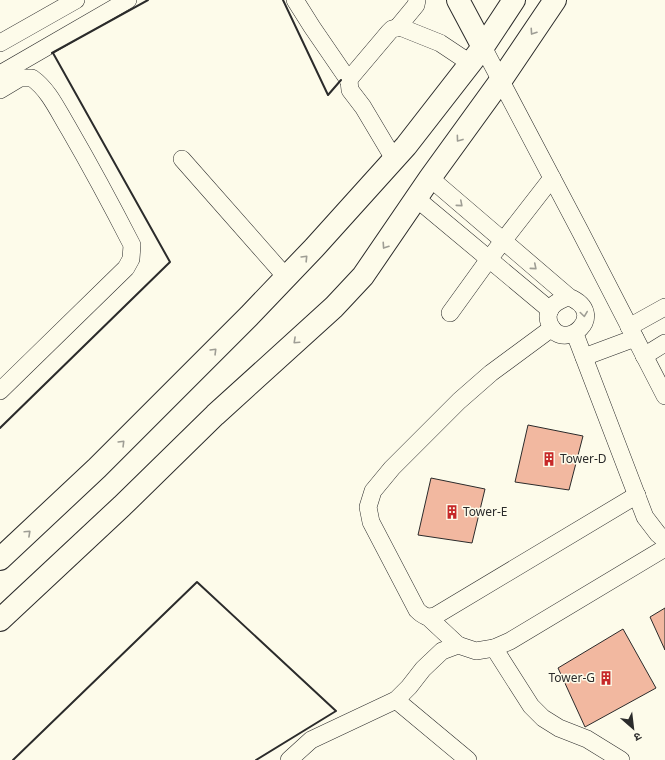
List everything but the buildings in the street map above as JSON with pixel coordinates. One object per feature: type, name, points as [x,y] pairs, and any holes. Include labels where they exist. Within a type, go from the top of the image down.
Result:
[{"type":"street","points":[[0,43],[76,0]]},
{"type":"street","points":[[0,74],[128,0]]},
{"type":"street","points":[[295,0],[312,28],[349,81],[350,90],[363,107],[394,159]]},
{"type":"street","points":[[349,81],[389,32],[396,28],[416,5],[418,0]]},
{"type":"street","points":[[458,0],[476,55]]},
{"type":"street","points":[[0,559],[97,468],[314,248],[406,146],[476,55],[514,0]]},
{"type":"street","points":[[0,620],[122,506],[216,415],[334,307],[363,276],[430,178],[501,80],[555,0]]},
{"type":"street","points":[[396,28],[400,27],[476,55],[501,80],[665,396]]},
{"type":"street","points":[[0,90],[20,78],[32,78],[47,92],[82,152],[132,245],[131,259],[126,268],[0,391]]},
{"type":"street","points":[[182,159],[286,277]]},
{"type":"street","points":[[430,178],[569,298],[580,303],[586,318],[584,325],[575,334],[562,335],[552,328],[549,322],[550,310],[553,304],[557,301],[569,298]]},
{"type":"street","points":[[450,313],[489,259],[504,242],[552,178]]},
{"type":"street","points":[[417,199],[550,310]]},
{"type":"street","points":[[584,357],[632,333],[665,307]]},
{"type":"street","points":[[552,328],[491,373],[459,401],[392,468],[373,491],[368,507],[371,522],[417,610],[422,615],[429,618],[458,645],[476,651],[494,648],[510,641],[665,548]]},
{"type":"street","points":[[575,334],[645,517],[658,534],[665,540]]},
{"type":"street","points":[[644,356],[665,343]]},
{"type":"street","points":[[429,618],[435,616],[637,496]]},
{"type":"street","points":[[289,760],[310,740],[396,700],[409,687],[423,669],[442,651],[458,645]]},
{"type":"street","points":[[494,648],[532,706],[544,718],[559,728],[586,739],[621,760]]},
{"type":"street","points":[[396,700],[468,760]]},
{"type":"wall","points":[[52,53],[148,0]]},
{"type":"wall","points":[[283,0],[328,95],[341,80]]},
{"type":"wall","points":[[0,428],[170,262],[53,53]]},
{"type":"wall","points":[[13,760],[197,582],[336,711],[256,760]]},
{"type":"place","name":"Tower-D","points":[[549,459]]},
{"type":"place","name":"Tower-E","points":[[452,512]]},
{"type":"place","name":"Tower-G","points":[[606,678]]}]
